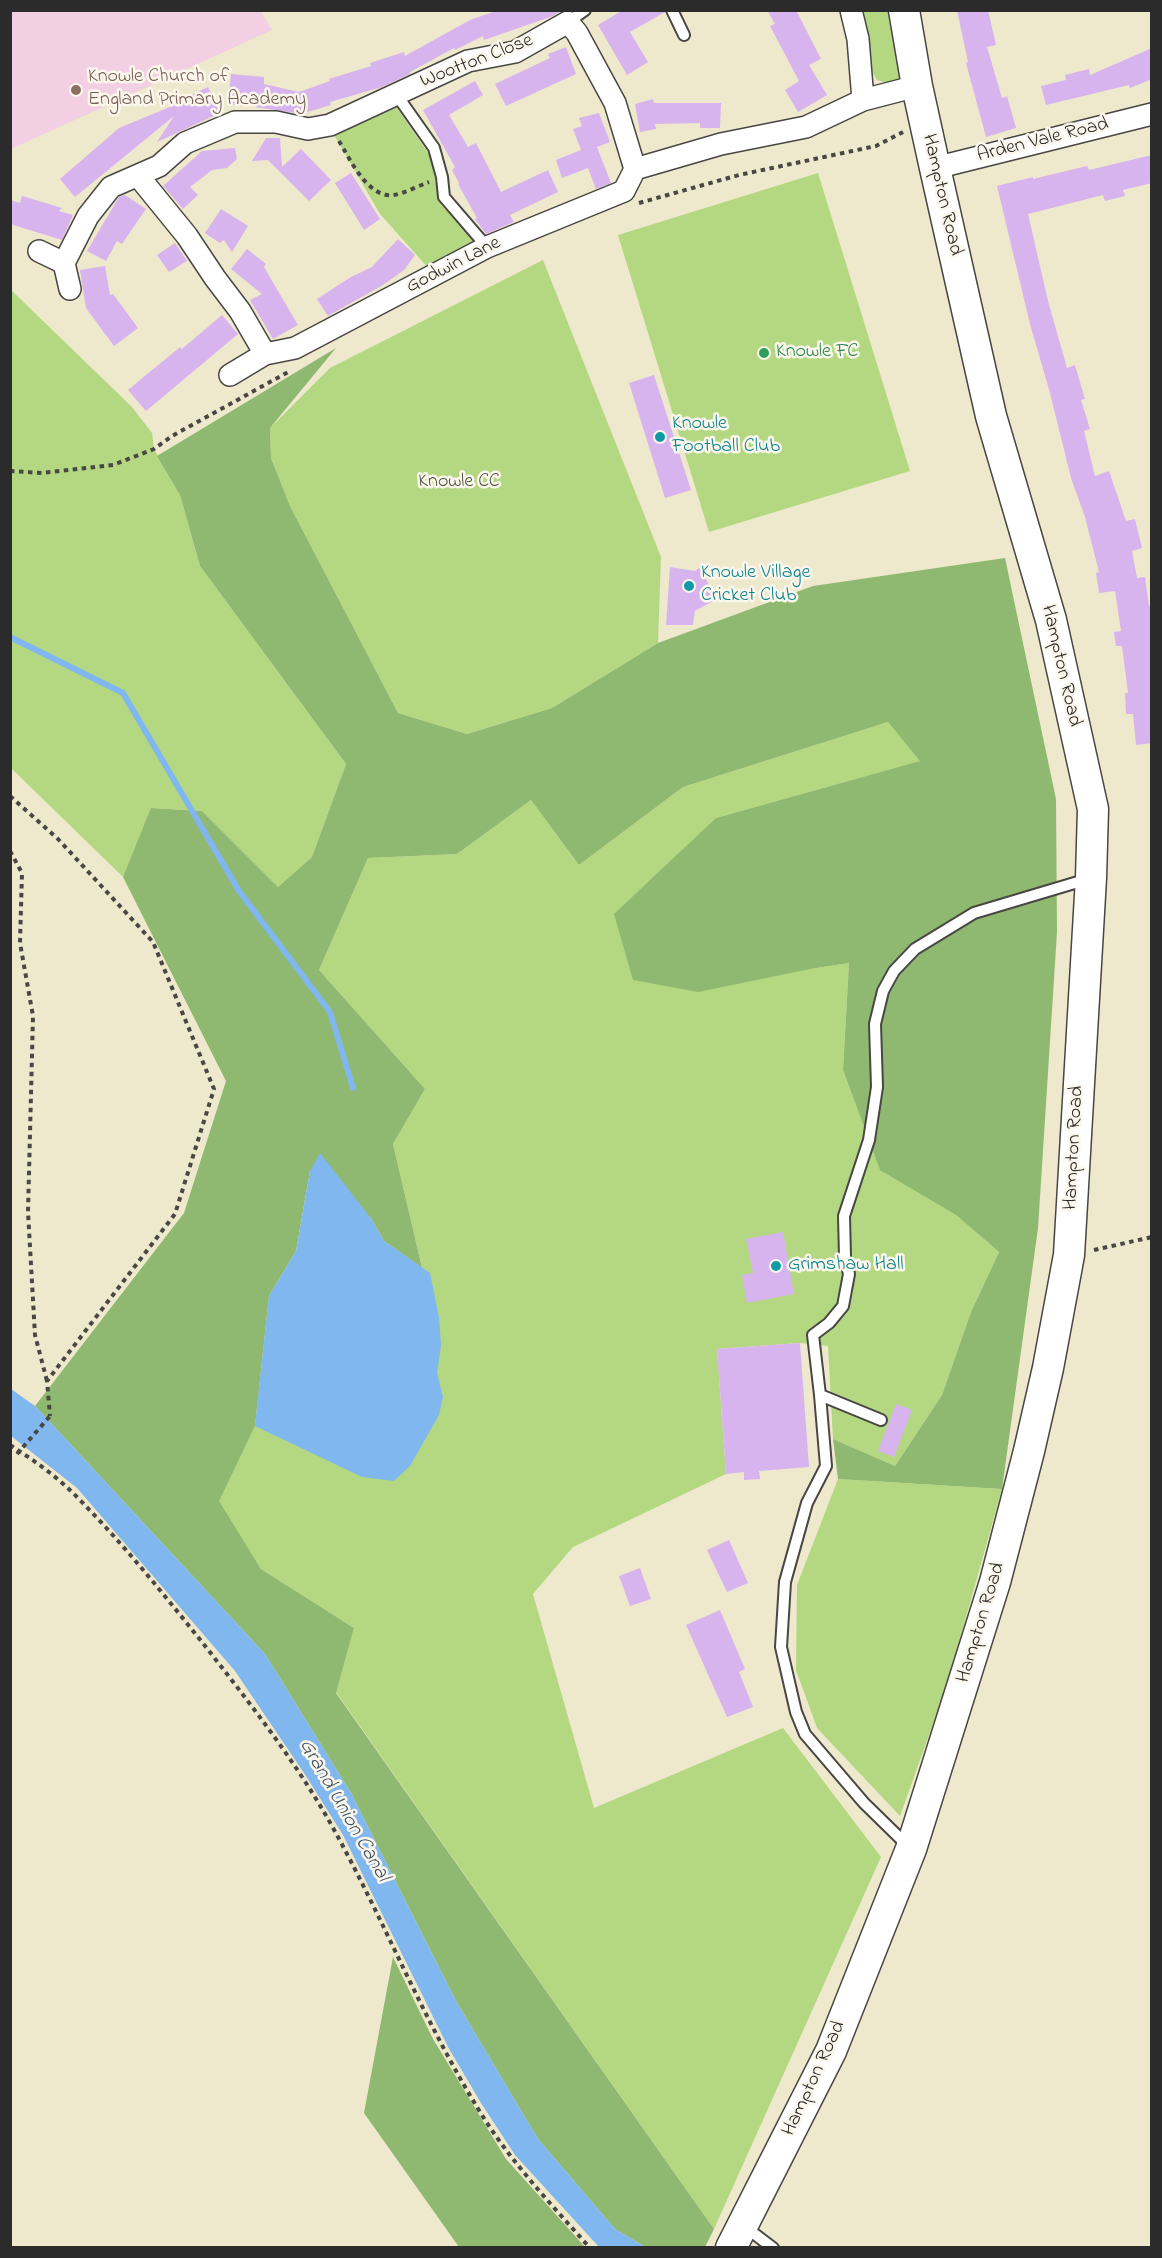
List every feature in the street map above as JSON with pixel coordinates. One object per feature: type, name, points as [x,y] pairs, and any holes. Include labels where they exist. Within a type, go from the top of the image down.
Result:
[{"type":"street","points":[[851,10],[858,39],[863,100]]},
{"type":"street","name":"Hampton Road","points":[[737,2237],[831,2051],[911,1849],[995,1582],[1029,1452],[1048,1368],[1069,1255],[1093,810],[1051,620],[991,416],[924,120],[904,10]]},
{"type":"street","name":"Wootton Close","points":[[64,263],[88,216],[111,187],[139,177],[159,166],[185,143],[235,122],[276,122],[308,129],[330,125],[468,61],[515,52],[577,16]]},
{"type":"street","name":"Wootton Close","points":[[577,16],[577,33],[615,103],[635,169]]},
{"type":"street","points":[[635,169],[721,144],[806,128],[863,100],[917,86]]},
{"type":"street","name":"Arden Vale Road","points":[[935,168],[1152,114]]},
{"type":"street","name":"Godwin Lane","points":[[230,375],[265,354],[295,348],[487,247],[624,191],[635,169]]},
{"type":"street","points":[[139,177],[187,236],[240,311],[265,354]]},
{"type":"street","points":[[39,251],[64,263],[70,289]]},
{"type":"lane","points":[[672,10],[684,35]]},
{"type":"lane","points":[[396,94],[434,148],[442,177],[444,196],[487,247]]},
{"type":"lane","points":[[911,1849],[864,1803],[805,1734],[796,1712],[781,1647],[785,1582],[807,1503],[826,1466],[813,1335],[829,1323],[843,1306],[849,1274],[845,1257],[844,1216],[869,1140],[877,1087],[875,1024],[883,991],[894,971],[915,949],[974,914],[1091,878]]},
{"type":"lane","points":[[820,1395],[881,1420]]},
{"type":"lane","points":[[737,2237],[773,2247]]},
{"type":"path","points":[[639,203],[739,175],[876,146],[924,120]]},
{"type":"path","points":[[330,125],[359,175],[375,189],[392,195],[442,177]]},
{"type":"path","points":[[10,471],[42,473],[122,462],[154,449],[172,436],[292,369]]},
{"type":"path","points":[[10,796],[58,839],[153,942],[214,1089],[175,1214],[46,1381]]},
{"type":"path","points":[[10,851],[22,873],[20,943],[33,1016],[28,1212],[35,1335],[46,1381],[50,1416],[17,1454]]},
{"type":"path","points":[[1069,1255],[1152,1237]]},
{"type":"path","points":[[10,1444],[73,1492],[134,1560],[242,1693],[294,1764],[331,1824],[477,2108],[540,2194],[590,2247]]},
{"type":"shaded area","name":"Knowle Church of England Primary Academy","points":[[10,11],[261,11],[272,30],[11,149]]},
{"type":"green space","points":[[863,11],[897,11],[907,64],[900,79],[888,83],[877,80],[870,69]]},
{"type":"green space","points":[[396,107],[431,157],[440,204],[481,245],[431,271],[380,214],[333,133]]},
{"type":"green space","name":"Knowle FC","points":[[818,173],[910,471],[709,532],[618,235]]},
{"type":"green space","name":"Knowle CC","points":[[543,260],[661,557],[658,643],[552,708],[467,734],[398,713],[290,506],[271,458],[270,428],[330,368]]},
{"type":"green space","points":[[10,289],[132,407],[152,433],[154,449],[180,495],[200,566],[346,764],[312,857],[278,887],[202,811],[152,808],[123,877],[11,768]]},
{"type":"green space","points":[[336,348],[270,428],[271,458],[290,506],[398,713],[467,734],[552,708],[658,643],[813,586],[1005,558],[1056,799],[1057,932],[1038,1228],[1002,1489],[838,1479],[833,1439],[895,1466],[942,1395],[971,1312],[999,1252],[956,1215],[880,1170],[843,1070],[849,963],[698,992],[633,980],[614,914],[716,818],[920,761],[888,722],[683,787],[579,865],[531,800],[457,854],[368,858],[319,970],[425,1089],[393,1144],[422,1268],[384,1241],[370,1217],[310,1171],[296,1251],[269,1296],[255,1426],[219,1501],[261,1569],[354,1628],[336,1693],[714,2229],[705,2247],[645,2247],[615,2229],[538,2139],[456,2001],[351,1793],[265,1654],[35,1406],[184,1213],[226,1081],[123,877],[151,808],[202,811],[278,887],[312,857],[346,764],[200,566],[180,495],[157,456]]},
{"type":"green space","points":[[888,722],[921,761],[716,818],[810,969],[849,963],[843,1070],[880,1169],[956,1215],[999,1252],[971,1312],[942,1395],[895,1466],[833,1439],[828,1346],[800,1343],[717,1349],[726,1474],[573,1547],[533,1594],[594,1808],[783,1728],[881,1857],[714,2229],[336,1692],[354,1628],[261,1569],[218,1501],[255,1426],[269,1296],[422,1268],[393,1144],[425,1089],[319,970],[368,858],[457,854],[531,800],[579,865],[683,787]]},
{"type":"green space","points":[[838,1479],[1002,1489],[947,1685],[900,1816],[817,1728],[796,1670],[797,1585]]},
{"type":"green space","points":[[393,1957],[433,2039],[506,2159],[585,2247],[459,2247],[364,2113]]},
{"type":"water","points":[[320,1153],[370,1217],[384,1241],[430,1273],[439,1317],[441,1346],[437,1373],[443,1397],[439,1415],[410,1466],[394,1481],[362,1477],[255,1426],[269,1296],[296,1251],[310,1171]]},
{"type":"water","name":"Grand Union Canal","points":[[11,1389],[35,1406],[265,1654],[351,1793],[456,2001],[538,2139],[615,2229],[645,2247],[599,2247],[515,2155],[448,2047],[343,1835],[306,1776],[235,1671],[77,1488],[11,1436]]},
{"type":"building","points":[[499,10],[561,11],[553,16],[484,40],[483,36],[455,50],[454,48],[410,74],[382,87],[330,102],[331,105],[301,114],[255,107],[268,96],[246,106],[228,104],[231,74],[264,77],[264,84],[299,92],[330,81],[329,79],[371,66],[370,63],[404,52],[405,56],[470,20]]},
{"type":"building","points":[[623,10],[665,12],[630,32],[648,62],[627,75],[598,25]]},
{"type":"building","points":[[767,10],[796,10],[821,59],[809,65],[827,95],[798,112],[785,90],[799,81],[770,26],[775,24]]},
{"type":"building","points":[[957,10],[988,10],[996,45],[987,47],[1002,98],[1007,96],[1016,128],[986,137],[966,63],[968,62]]},
{"type":"building","points":[[566,47],[576,74],[506,106],[495,84],[550,58],[548,54]]},
{"type":"building","points":[[1152,48],[1152,79],[1130,88],[1129,85],[1046,105],[1041,86],[1066,80],[1065,75],[1089,69],[1090,75]]},
{"type":"building","points":[[475,81],[483,95],[449,115],[468,147],[476,143],[501,192],[548,170],[558,192],[510,215],[514,222],[486,234],[475,219],[477,218],[452,170],[455,167],[423,110]]},
{"type":"building","points":[[208,87],[220,113],[157,142],[174,116],[75,197],[60,179],[119,128],[177,104],[176,102]]},
{"type":"building","points":[[653,99],[654,103],[721,103],[720,128],[700,128],[700,123],[655,124],[656,129],[640,132],[635,104]]},
{"type":"building","points":[[599,113],[610,142],[597,147],[611,183],[596,189],[588,168],[562,178],[556,160],[581,150],[573,129],[582,126],[579,118]]},
{"type":"building","points":[[266,138],[280,138],[282,167],[301,149],[331,180],[309,201],[268,160],[252,161]]},
{"type":"building","points":[[235,148],[237,159],[227,168],[212,170],[190,187],[198,195],[183,209],[163,186],[202,151]]},
{"type":"building","points":[[1152,155],[1152,183],[1123,190],[1125,196],[1105,201],[1103,195],[1028,214],[1048,301],[1067,368],[1075,365],[1085,399],[1081,400],[1090,429],[1084,431],[1095,476],[1109,471],[1126,521],[1135,519],[1142,548],[1132,551],[1137,578],[1145,577],[1149,606],[1152,605],[1152,743],[1136,745],[1133,714],[1126,714],[1125,693],[1128,693],[1122,646],[1116,646],[1114,632],[1121,631],[1115,591],[1099,593],[1096,573],[1099,572],[1030,324],[997,186],[1087,166],[1089,170]]},
{"type":"building","points":[[351,173],[380,219],[364,230],[335,183]]},
{"type":"building","points":[[125,195],[146,209],[122,244],[117,241],[106,261],[87,251],[119,197]]},
{"type":"building","points":[[22,196],[62,208],[59,211],[73,215],[62,240],[10,224],[10,200],[20,203]]},
{"type":"building","points":[[221,209],[248,226],[232,252],[224,240],[220,243],[205,233]]},
{"type":"building","points":[[398,239],[415,255],[404,270],[383,285],[328,316],[317,299],[351,277],[372,267]]},
{"type":"building","points":[[175,243],[187,261],[169,272],[157,255]]},
{"type":"building","points":[[247,249],[266,264],[264,267],[298,325],[273,339],[250,300],[262,294],[231,269]]},
{"type":"building","points":[[105,266],[110,295],[113,294],[138,328],[114,346],[86,308],[80,270]]},
{"type":"building","points":[[222,315],[238,334],[146,411],[128,390]]},
{"type":"building","name":"Knowle Football Club","points":[[654,375],[691,490],[665,498],[629,383]]},
{"type":"building","name":"Knowle Village Cricket Club","points":[[670,567],[695,571],[701,567],[715,600],[695,611],[693,625],[666,625]]},
{"type":"building","name":"Grimshaw Hall","points":[[783,1232],[794,1294],[747,1303],[742,1275],[753,1273],[746,1239]]},
{"type":"building","points":[[800,1343],[809,1467],[759,1471],[760,1479],[744,1480],[744,1472],[726,1474],[717,1349]]},
{"type":"building","points":[[896,1404],[912,1410],[894,1457],[878,1451]]},
{"type":"building","points":[[729,1540],[748,1583],[727,1592],[707,1550]]},
{"type":"building","points":[[640,1568],[651,1599],[630,1606],[619,1576]]},
{"type":"building","points":[[720,1610],[745,1669],[739,1672],[753,1707],[727,1717],[686,1625]]},
{"type":"waterway","points":[[10,637],[123,693],[239,891],[330,1012],[353,1088]]},
{"type":"place","name":"Knowle Church of England Primary Academy","points":[[76,90]]},
{"type":"place","name":"Knowle FC","points":[[764,353]]},
{"type":"place","name":"Knowle Football Club","points":[[660,437]]},
{"type":"place","name":"Knowle Village Cricket Club","points":[[689,586]]},
{"type":"place","name":"Grimshaw Hall","points":[[776,1266]]}]
